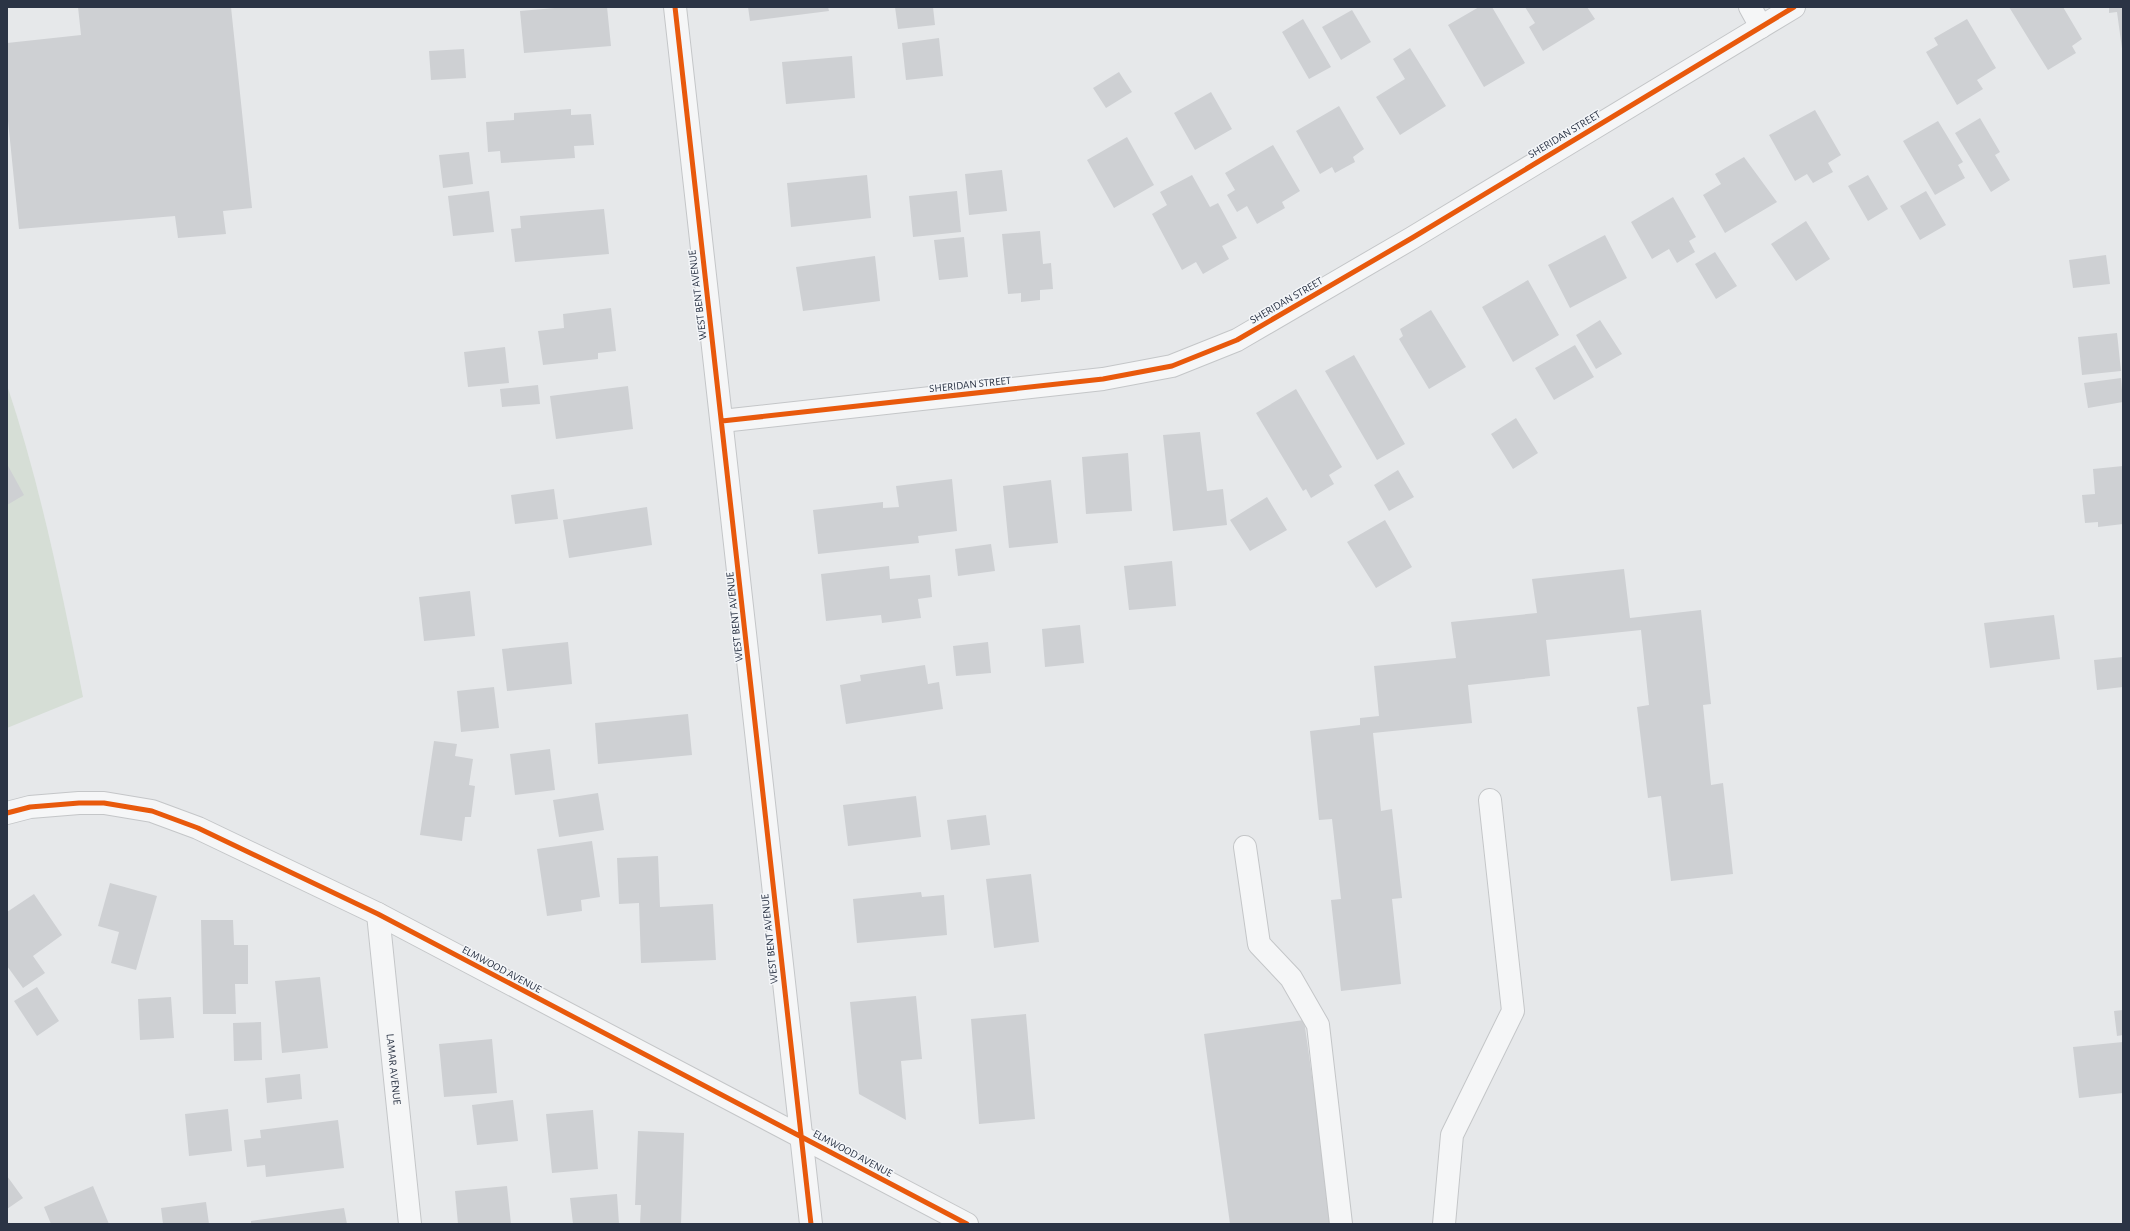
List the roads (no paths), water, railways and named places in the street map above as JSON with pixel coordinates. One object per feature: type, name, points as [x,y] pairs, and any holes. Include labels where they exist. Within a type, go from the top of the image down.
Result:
[{"type":"street","name":"WEST BENT AVENUE","points":[[674,7],[722,421],[811,1224]]},
{"type":"street","points":[[1750,7],[1761,27]]},
{"type":"street","name":"SHERIDAN STREET","points":[[722,421],[1103,379],[1172,366],[1237,340],[1412,238],[1794,7]]},
{"type":"street","points":[[1444,1224],[1452,1135],[1513,1011],[1490,800]]},
{"type":"street","name":"ELMWOOD AVENUE","points":[[7,813],[30,807],[79,802],[104,803],[152,812],[198,828],[378,914],[967,1224]]},
{"type":"street","points":[[1245,847],[1259,944],[1291,978],[1318,1025],[1341,1224]]},
{"type":"street","name":"LAMAR AVENUE","points":[[378,914],[410,1224]]}]
